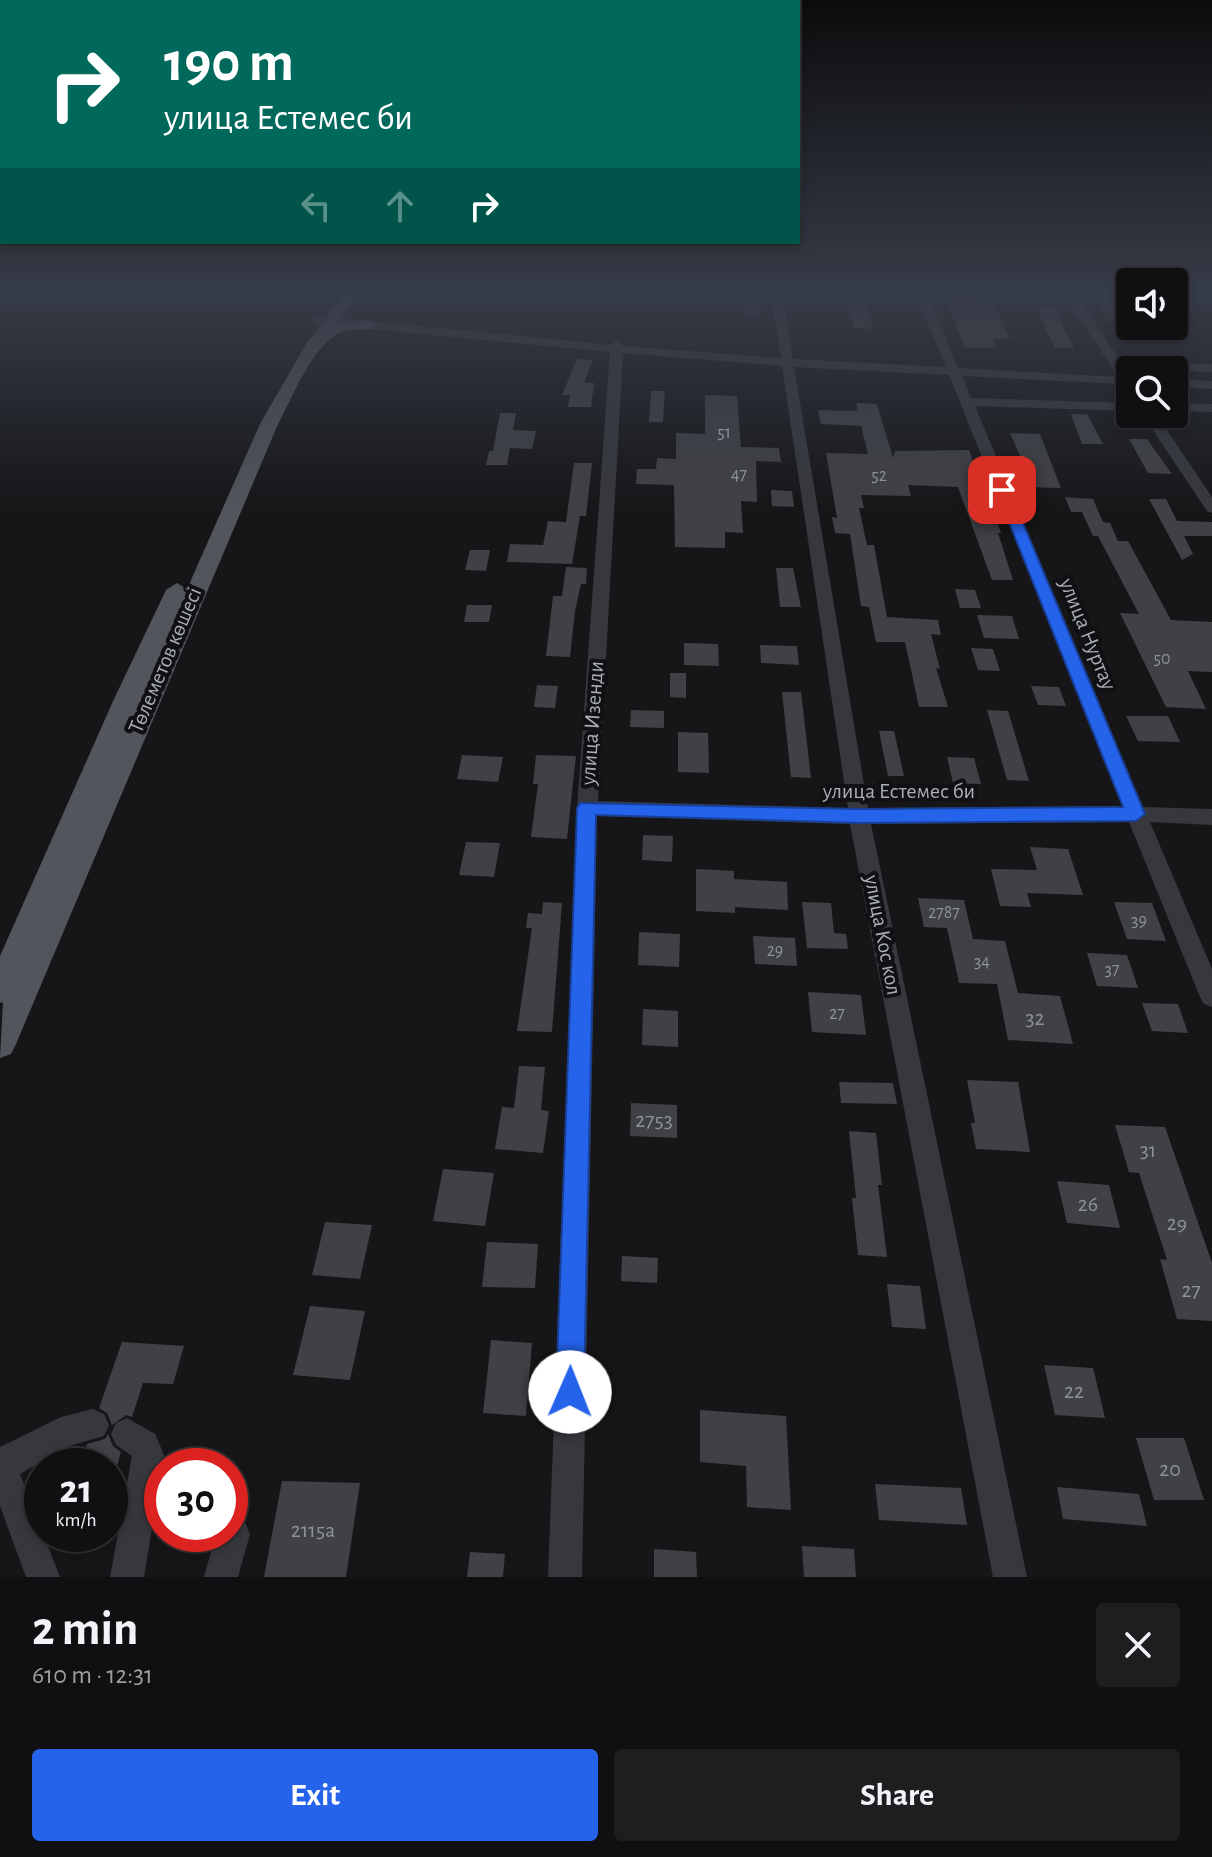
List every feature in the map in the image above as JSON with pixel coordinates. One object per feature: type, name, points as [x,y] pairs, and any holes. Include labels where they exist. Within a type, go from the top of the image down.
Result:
[{"type":"main road","name":"Төлеметов көшесі","points":[[0,990],[126,699],[254,424],[289,364]]},
{"type":"main road","name":"Төлеметов көшесі","points":[[0,1044],[234,501],[269,424],[303,364]]},
{"type":"street","name":"улица Изенди","points":[[565,1577],[587,808],[616,364]]},
{"type":"street","name":"улица Кос кол","points":[[786,364],[859,816],[1010,1577]]},
{"type":"street","points":[[834,364],[1116,379]]},
{"type":"street","name":"улица Нуртау","points":[[950,364],[1212,997]]},
{"type":"street","points":[[1188,367],[1212,368]]},
{"type":"street","points":[[1188,382],[1212,383]]},
{"type":"street","points":[[966,402],[1116,407]]},
{"type":"street","points":[[1188,407],[1212,408]]},
{"type":"street","points":[[1158,428],[1212,508]]},
{"type":"street","name":"улица Естемес би","points":[[587,808],[859,816],[1136,814],[1212,817]]},
{"type":"street","points":[[43,1577],[0,1465],[61,1433],[93,1425]]},
{"type":"street","points":[[127,1434],[144,1445],[148,1455],[127,1577]]},
{"type":"street","points":[[221,1577],[228,1552]]},
{"type":"building","points":[[575,364],[592,364],[584,383],[594,383],[591,407],[568,407],[570,395],[562,395]]},
{"type":"building","points":[[651,391],[665,391],[663,422],[649,422]]},
{"type":"building","points":[[705,395],[737,396],[741,447],[779,448],[781,462],[756,461],[757,502],[741,501],[743,533],[725,532],[725,548],[675,547],[674,485],[636,484],[637,469],[656,469],[657,458],[676,459],[676,433],[705,434]]},
{"type":"building","points":[[856,403],[877,404],[893,458],[895,451],[969,450],[976,470],[968,469],[985,517],[996,518],[1001,533],[998,533],[1013,580],[992,580],[958,487],[908,485],[911,496],[861,495],[864,508],[859,508],[867,545],[874,545],[887,617],[938,620],[941,635],[931,634],[940,669],[936,668],[948,707],[919,707],[905,642],[876,642],[869,607],[861,606],[850,534],[835,533],[832,517],[837,518],[826,453],[868,454],[861,426],[821,424],[818,410],[858,411]]},
{"type":"building","points":[[500,413],[516,413],[513,430],[536,431],[532,449],[510,448],[507,465],[486,465],[489,451],[493,451]]},
{"type":"building","points":[[1071,414],[1087,414],[1103,444],[1082,444]]},
{"type":"building","points":[[1010,433],[1040,434],[1061,488],[1025,487],[1018,472],[1027,472]]},
{"type":"building","points":[[1129,439],[1147,439],[1172,474],[1148,473]]},
{"type":"building","points":[[574,463],[592,463],[586,516],[580,516],[572,564],[507,562],[510,544],[543,545],[548,521],[566,522]]},
{"type":"building","points":[[771,490],[792,491],[794,507],[772,506]]},
{"type":"building","points":[[1065,497],[1093,499],[1103,522],[1110,523],[1118,541],[1128,541],[1171,620],[1212,622],[1212,672],[1188,671],[1206,709],[1166,707],[1120,613],[1139,614],[1098,536],[1093,536],[1082,512],[1071,512]]},
{"type":"building","points":[[1149,499],[1166,499],[1177,521],[1212,522],[1212,536],[1184,536],[1193,554],[1182,560]]},
{"type":"building","points":[[470,550],[490,550],[486,571],[465,570]]},
{"type":"building","points":[[566,567],[587,568],[586,584],[581,584],[575,611],[570,657],[546,656],[553,596],[562,596]]},
{"type":"building","points":[[776,568],[793,568],[801,607],[780,607]]},
{"type":"building","points":[[955,589],[975,590],[981,608],[960,608]]},
{"type":"building","points":[[467,605],[492,605],[489,622],[464,622]]},
{"type":"building","points":[[977,615],[1012,616],[1019,639],[984,638]]},
{"type":"building","points":[[684,643],[718,644],[719,666],[684,665]]},
{"type":"building","points":[[760,645],[797,646],[799,665],[761,663]]},
{"type":"building","points":[[971,648],[993,649],[1000,671],[978,670]]},
{"type":"building","points":[[670,673],[686,673],[686,698],[670,697]]},
{"type":"building","points":[[537,685],[558,686],[555,708],[534,707]]},
{"type":"building","points":[[1031,686],[1059,687],[1066,706],[1038,705]]},
{"type":"building","points":[[782,692],[801,692],[811,778],[791,777]]},
{"type":"building","points":[[631,710],[664,711],[664,728],[630,727]]},
{"type":"building","points":[[987,710],[1008,711],[1029,781],[1007,780]]},
{"type":"building","points":[[1126,716],[1168,716],[1180,742],[1138,741]]},
{"type":"building","points":[[879,731],[894,731],[904,776],[888,776]]},
{"type":"building","points":[[678,732],[708,733],[709,773],[678,772]]},
{"type":"building","points":[[462,755],[503,757],[498,782],[457,779]]},
{"type":"building","points":[[536,755],[576,756],[567,839],[531,837],[538,784],[533,784]]},
{"type":"building","points":[[947,757],[974,758],[981,784],[953,783]]},
{"type":"building","points":[[643,835],[673,836],[672,862],[642,860]]},
{"type":"building","points":[[466,842],[500,843],[494,877],[459,875]]},
{"type":"building","points":[[1030,847],[1068,849],[1083,895],[1027,893],[1031,907],[1000,906],[991,869],[1037,870]]},
{"type":"building","points":[[696,869],[734,871],[734,879],[787,882],[788,910],[735,907],[735,913],[696,911]]},
{"type":"building","points":[[918,898],[964,900],[973,939],[1005,941],[1018,993],[1060,996],[1073,1044],[1008,1040],[997,984],[959,983],[947,928],[924,927]]},
{"type":"building","points":[[543,902],[562,903],[552,1032],[517,1031],[532,928],[526,928],[528,913],[542,914]]},
{"type":"building","points":[[802,902],[831,903],[834,933],[846,934],[848,949],[807,948]]},
{"type":"building","points":[[1114,902],[1152,903],[1166,941],[1127,939]]},
{"type":"building","points":[[639,932],[680,934],[679,967],[638,965]]},
{"type":"building","points":[[753,936],[795,938],[797,966],[755,964]]},
{"type":"building","points":[[1087,953],[1127,955],[1138,988],[1097,986]]},
{"type":"building","points":[[808,992],[861,995],[866,1035],[812,1032]]},
{"type":"building","points":[[1142,1003],[1178,1004],[1188,1033],[1152,1031]]},
{"type":"building","points":[[643,1009],[678,1011],[678,1047],[642,1045]]},
{"type":"building","points":[[519,1066],[545,1067],[541,1110],[549,1111],[543,1153],[495,1149],[502,1107],[514,1108]]},
{"type":"building","points":[[967,1080],[1018,1082],[1030,1152],[976,1149]]},
{"type":"building","points":[[839,1082],[893,1083],[897,1104],[841,1103]]},
{"type":"building","points":[[631,1103],[677,1105],[677,1138],[630,1136]]},
{"type":"building","points":[[1115,1125],[1165,1127],[1212,1263],[1212,1321],[1177,1319],[1160,1259],[1167,1260],[1139,1173],[1129,1172]]},
{"type":"building","points":[[849,1131],[876,1133],[882,1185],[878,1185],[887,1257],[858,1255]]},
{"type":"building","points":[[443,1169],[494,1173],[485,1226],[433,1221]]},
{"type":"building","points":[[1057,1181],[1109,1185],[1120,1228],[1067,1223]]},
{"type":"building","points":[[325,1222],[372,1225],[360,1279],[312,1275]]},
{"type":"building","points":[[487,1242],[538,1244],[535,1288],[482,1287]]},
{"type":"building","points":[[622,1256],[658,1258],[657,1283],[621,1281]]},
{"type":"building","points":[[887,1284],[920,1286],[926,1329],[892,1327]]},
{"type":"building","points":[[310,1306],[365,1311],[350,1380],[293,1375]]},
{"type":"building","points":[[491,1340],[532,1343],[526,1416],[483,1413]]},
{"type":"building","points":[[122,1342],[184,1346],[173,1384],[143,1383],[132,1417],[126,1415],[112,1425],[107,1413],[99,1408]]},
{"type":"building","points":[[1044,1365],[1093,1368],[1105,1418],[1055,1415]]},
{"type":"building","points":[[700,1410],[786,1416],[791,1510],[747,1507],[746,1466],[700,1462]]},
{"type":"building","points":[[108,1434],[116,1448],[86,1448],[87,1444],[105,1439]]},
{"type":"building","points":[[1136,1438],[1184,1438],[1204,1500],[1154,1500]]},
{"type":"building","points":[[282,1481],[360,1483],[346,1577],[264,1577]]},
{"type":"building","points":[[875,1484],[961,1488],[967,1525],[879,1520]]},
{"type":"building","points":[[1057,1487],[1139,1494],[1147,1526],[1063,1519]]},
{"type":"building","points":[[802,1546],[854,1549],[856,1577],[804,1577]]},
{"type":"building","points":[[654,1549],[696,1552],[697,1577],[654,1577]]},
{"type":"building","points":[[470,1552],[505,1554],[503,1577],[467,1577]]},
{"type":"route","points":[[570,1392],[587,808],[859,816],[1136,814],[1002,490]]}]
